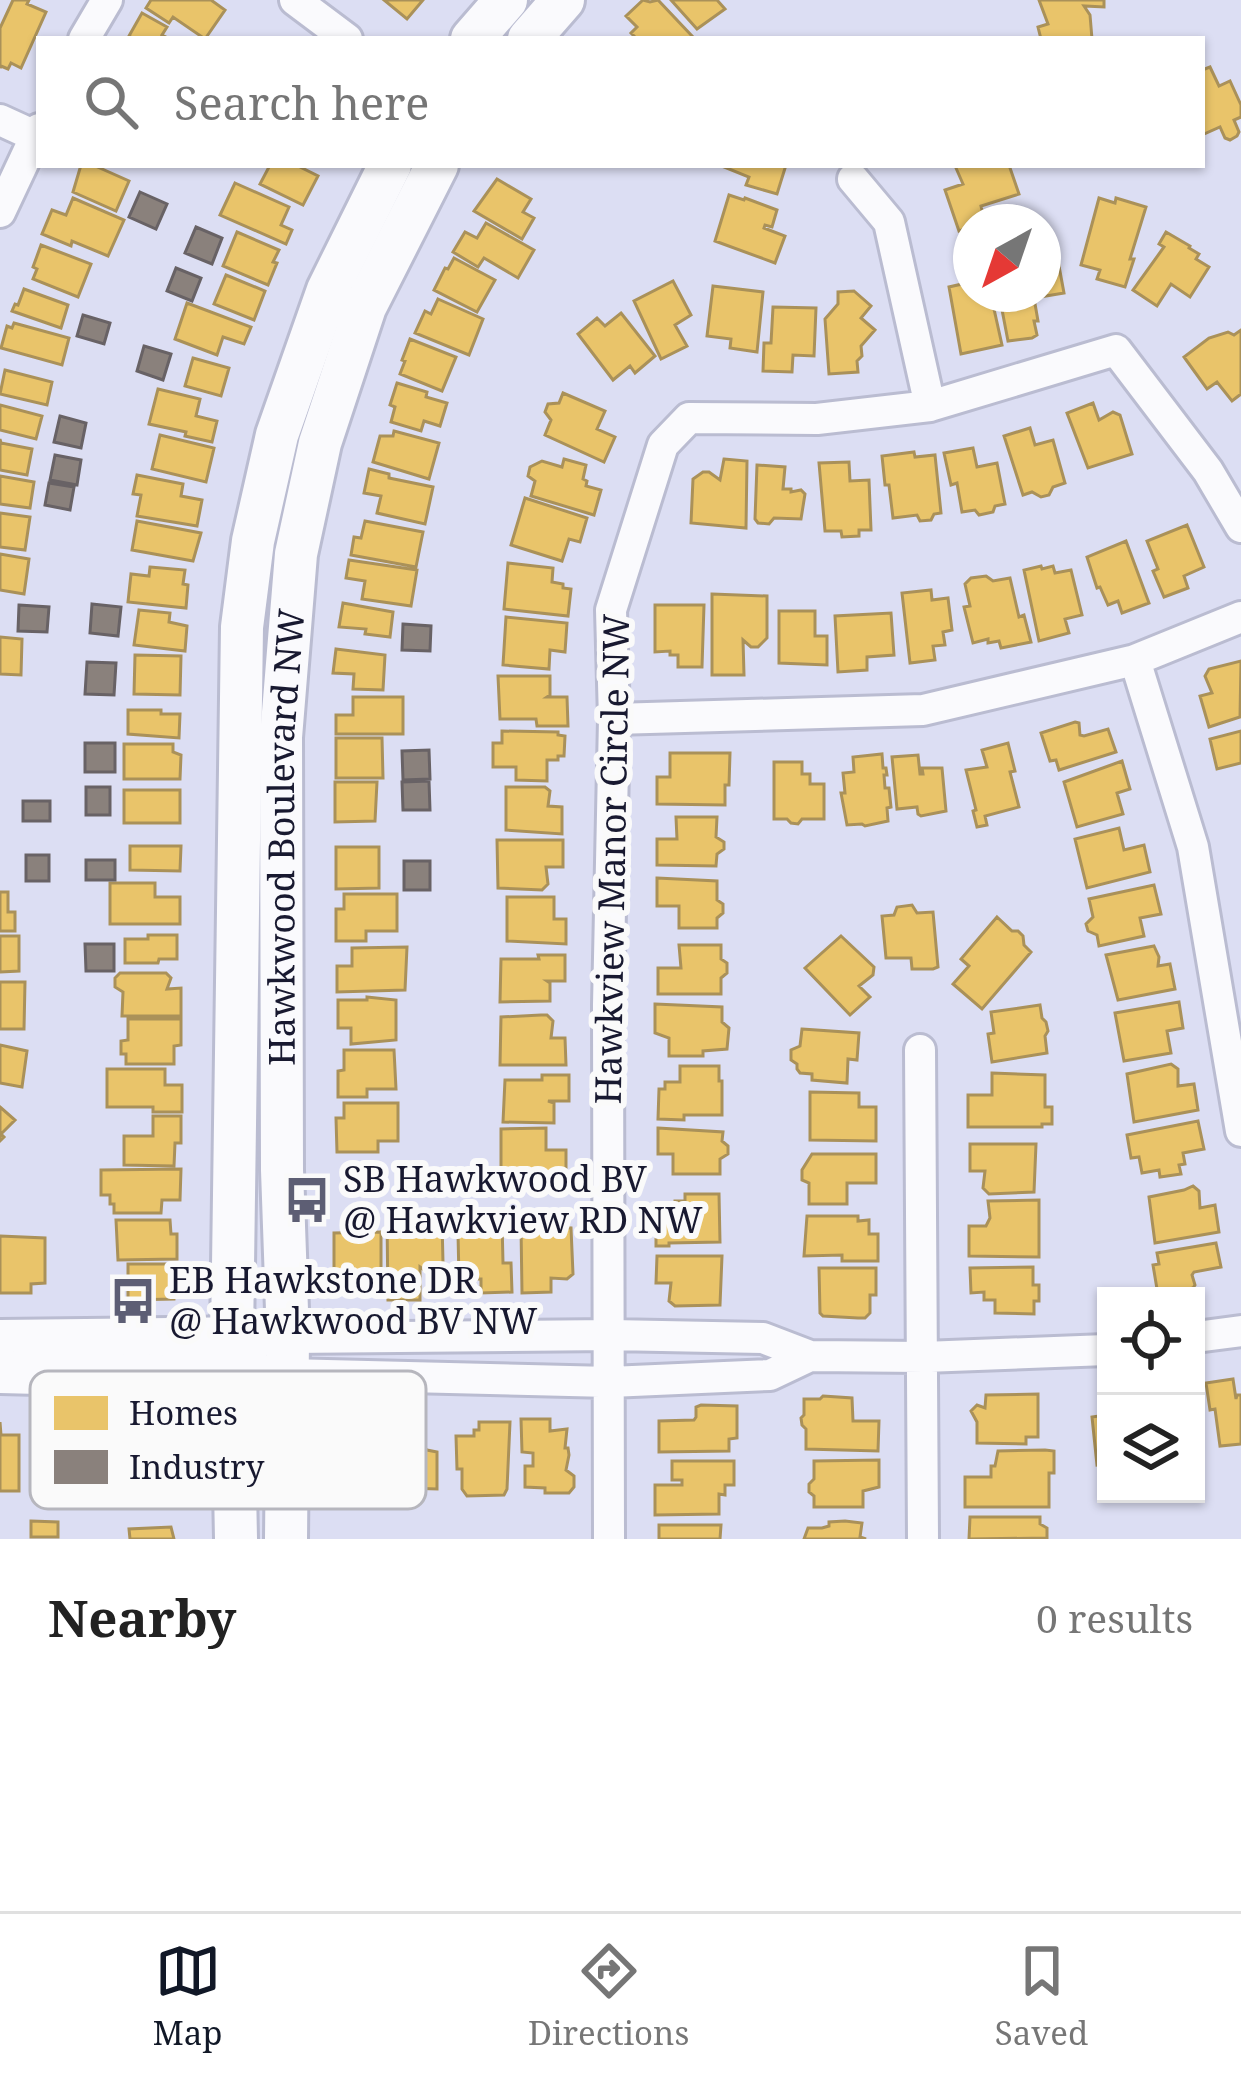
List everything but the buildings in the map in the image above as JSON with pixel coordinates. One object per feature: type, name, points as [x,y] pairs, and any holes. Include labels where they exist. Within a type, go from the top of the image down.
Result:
[{"type":"street","points":[[86,36],[107,0]]},
{"type":"street","points":[[295,0],[343,36]]},
{"type":"street","points":[[475,36],[506,0]]},
{"type":"street","points":[[532,36],[563,0]]},
{"type":"street","points":[[0,120],[36,132]]},
{"type":"street","points":[[0,212],[36,134]]},
{"type":"street","name":"Hawkwood Boulevard NW","points":[[287,1371],[261,736],[242,627],[253,541],[277,435],[328,290],[389,168]]},
{"type":"street","name":"Hawkwood Boulevard NW","points":[[233,1371],[261,736],[320,443],[365,307],[435,168]]},
{"type":"street","points":[[853,179],[889,222],[930,406]]},
{"type":"street","name":"Hawkview Manor Circle NW","points":[[609,1539],[611,610],[663,445],[688,418],[817,418],[930,406],[1116,350],[1208,471],[1241,527]]},
{"type":"street","points":[[614,719],[923,710],[1135,660],[1241,617]]},
{"type":"street","points":[[1135,660],[1193,847],[1241,1131]]},
{"type":"street","points":[[920,1050],[923,1539]]},
{"type":"street","points":[[1205,1336],[1241,1331]]},
{"type":"street","points":[[0,1372],[610,1335],[763,1338],[810,1357],[1097,1350]]},
{"type":"street","points":[[0,1341],[233,1358]]},
{"type":"street","points":[[287,1356],[610,1382],[770,1375],[810,1357]]},
{"type":"street","name":"Hawkwood Boulevard NW","points":[[236,1509],[236,1539]]},
{"type":"street","name":"Hawkwood Boulevard NW","points":[[286,1509],[286,1539]]},
{"type":"place","name":"SB Hawkwood BV @ Hawkview RD NW","points":[[307,1200]]},
{"type":"place","name":"EB Hawkstone DR @ Hawkwood BV NW","points":[[133,1301]]}]
